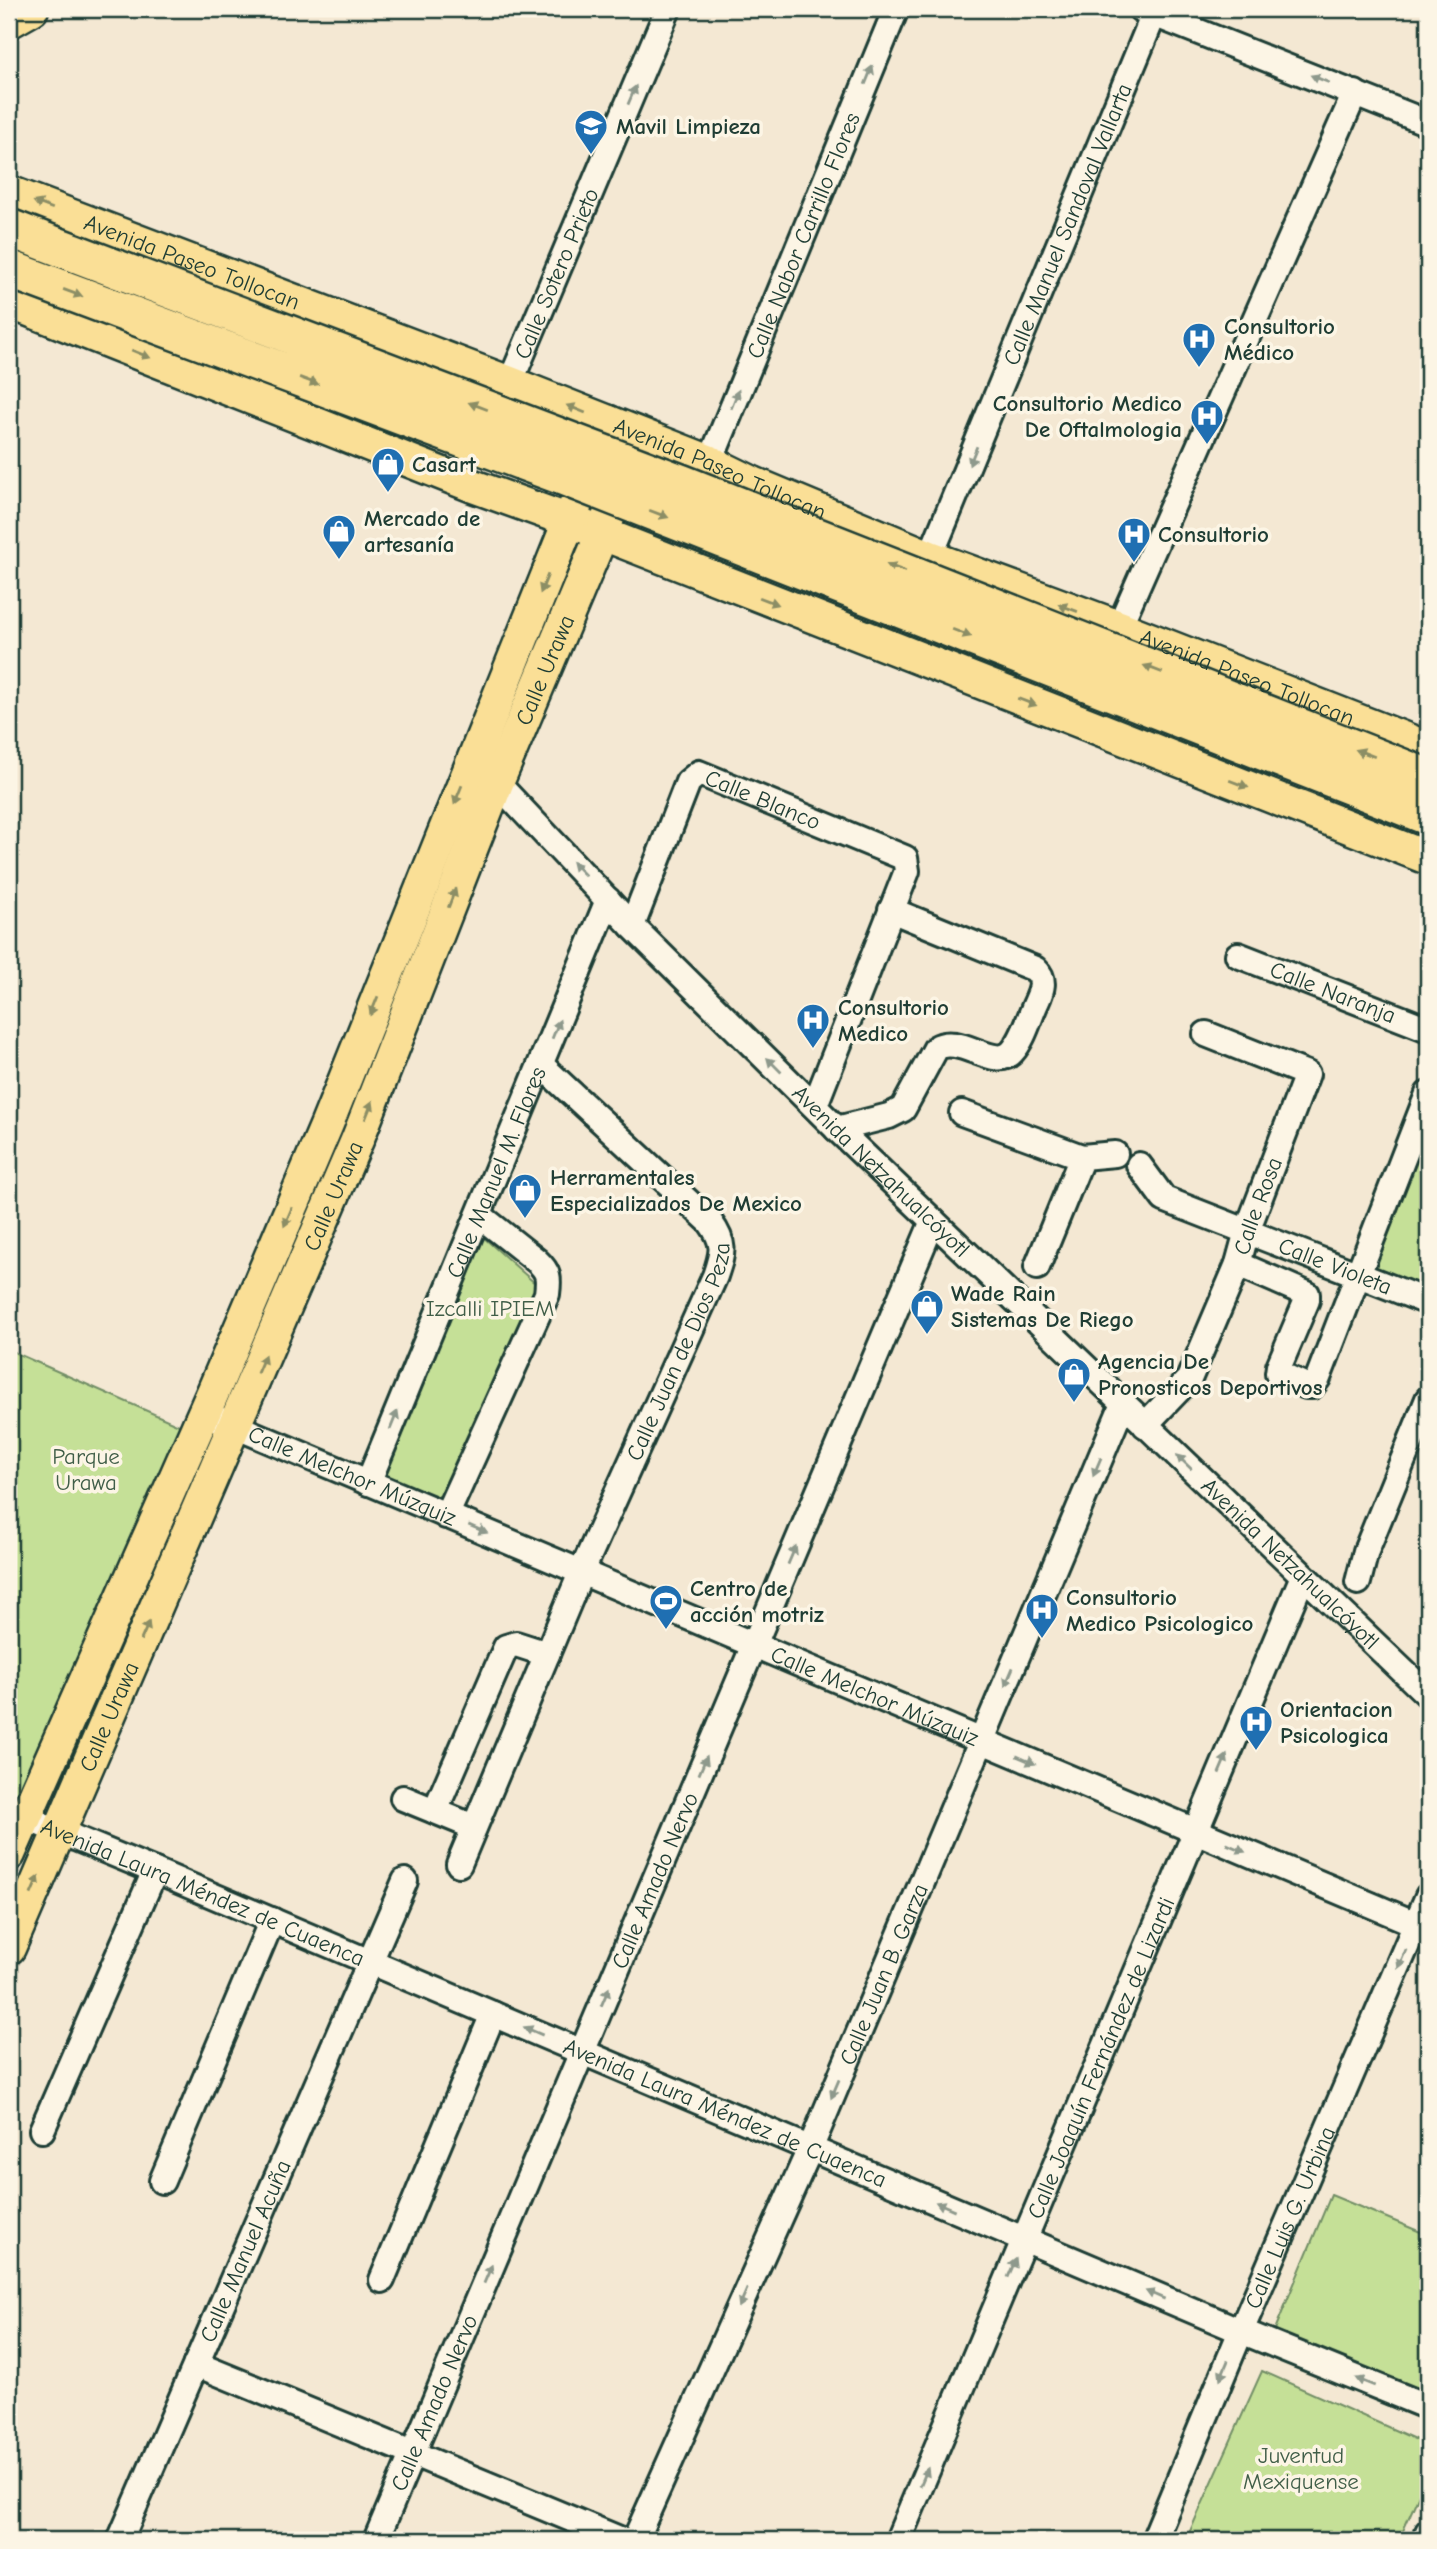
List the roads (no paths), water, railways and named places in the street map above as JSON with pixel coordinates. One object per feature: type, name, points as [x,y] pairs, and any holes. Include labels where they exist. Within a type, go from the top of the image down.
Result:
[{"type":"highway","name":"Avenida Paseo Tollocan","points":[[9,228],[683,484],[1428,778]]},
{"type":"highway","points":[[9,270],[565,477],[1428,816]]},
{"type":"main road","points":[[9,22],[32,9]]},
{"type":"main road","name":"Avenida Paseo Tollocan","points":[[9,192],[510,383],[709,462],[930,557],[1119,627],[1428,748]]},
{"type":"main road","points":[[9,302],[1428,858]]},
{"type":"main road","points":[[260,401],[254,391],[254,361],[267,334],[292,316],[321,310]]},
{"type":"main road","points":[[473,486],[507,481],[520,472],[532,450],[534,438],[531,414],[519,392],[510,383]]},
{"type":"main road","name":"Calle Urawa","points":[[9,1854],[204,1413],[331,1115],[609,422]]},
{"type":"main road","name":"Calle Urawa","points":[[9,1948],[367,1116],[497,783],[602,534],[639,435]]},
{"type":"main road","points":[[716,580],[699,570],[696,556],[699,528],[715,503],[732,490],[753,483]]},
{"type":"street","name":"Calle Sotero Prieto","points":[[510,383],[668,9]]},
{"type":"street","name":"Calle Nabor Carrillo Flores","points":[[709,462],[896,9]]},
{"type":"street","points":[[1151,10],[1428,123]]},
{"type":"street","name":"Calle Manuel Sandoval Vallarta","points":[[930,557],[1151,10]]},
{"type":"street","points":[[1119,627],[1355,93]]},
{"type":"street","name":"Calle Blanco","points":[[632,926],[688,782],[699,773],[905,858],[906,871],[891,910]]},
{"type":"street","name":"Avenida Netzahualcóyotl","points":[[497,783],[632,926],[837,1129],[1428,1695]]},
{"type":"street","name":"Calle Manuel M. Flores","points":[[368,1483],[608,900]]},
{"type":"street","points":[[815,1105],[891,910],[1035,969],[1041,974],[1041,993],[1012,1052],[1004,1057],[993,1057],[954,1044],[942,1044],[936,1048],[903,1109],[890,1116],[837,1129]]},
{"type":"street","name":"Calle Naranja","points":[[1238,955],[1428,1029]]},
{"type":"street","name":"Calle Rosa","points":[[1146,1425],[1189,1379],[1238,1264],[1247,1230],[1307,1074],[1206,1034]]},
{"type":"street","name":"Calle Juan de Dios Peza","points":[[459,1864],[581,1573],[715,1276],[723,1249],[720,1236],[710,1222],[541,1065]]},
{"type":"street","points":[[1238,1264],[1307,1294],[1307,1300],[1279,1366],[1279,1373],[1312,1386],[1318,1378],[1425,1110]]},
{"type":"street","points":[[962,1113],[1082,1157],[1115,1154]]},
{"type":"street","points":[[1037,1267],[1082,1157]]},
{"type":"street","name":"Calle Violeta","points":[[1139,1165],[1164,1199],[1428,1302]]},
{"type":"street","points":[[446,1516],[547,1294],[549,1279],[546,1269],[479,1215]]},
{"type":"street","name":"Calle Amado Nervo","points":[[376,2540],[933,1221]]},
{"type":"street","points":[[1358,1582],[1366,1551],[1428,1399]]},
{"type":"street","name":"Calle Juan B. Garza","points":[[635,2540],[810,2149],[1124,1404]]},
{"type":"street","name":"Calle Melchor Múzquiz","points":[[204,1413],[1422,1927]]},
{"type":"street","name":"Calle Joaquín Fernández de Lizardi","points":[[898,2540],[1303,1576]]},
{"type":"street","points":[[435,1811],[506,1647],[516,1644],[547,1654]]},
{"type":"street","points":[[402,1798],[474,1827]]},
{"type":"street","name":"Avenida Laura Méndez de Cuaenca","points":[[24,1817],[1024,2240],[1428,2407]]},
{"type":"street","points":[[42,2130],[155,1871]]},
{"type":"street","name":"Calle Manuel Acuña","points":[[120,2540],[405,1881]]},
{"type":"street","name":"Calle Luis G. Urbina","points":[[1154,2540],[1241,2331],[1422,1927],[1428,1896]]},
{"type":"street","points":[[162,2182],[272,1920]]},
{"type":"street","points":[[382,2280],[493,2014]]},
{"type":"street","points":[[197,2364],[622,2540]]},
{"type":"street","points":[[1425,2540],[1428,2532]]},
{"type":"place","name":"Mavil Limpieza","points":[[591,156]]},
{"type":"place","name":"Consultorio Médico","points":[[1199,369]]},
{"type":"place","name":"Consultorio Medico De Oftalmologia","points":[[1207,446]]},
{"type":"place","name":"Casart","points":[[388,494]]},
{"type":"place","name":"Mercado de artesanía","points":[[339,561]]},
{"type":"place","name":"Consultorio","points":[[1134,564]]},
{"type":"place","name":"Consultorio Medico","points":[[813,1050]]},
{"type":"place","name":"Herramentales Especializados De Mexico","points":[[525,1220]]},
{"type":"place","name":"Wade Rain Sistemas De Riego","points":[[927,1336]]},
{"type":"place","name":"Agencia De Pronosticos Deportivos","points":[[1074,1404]]},
{"type":"place","name":"Centro de acción motriz","points":[[666,1631]]},
{"type":"place","name":"Consultorio Medico Psicologico","points":[[1042,1640]]},
{"type":"place","name":"Orientacion Psicologica","points":[[1256,1752]]},
{"type":"park label","name":"Izcalli IPIEM","points":[[490,1308]]},
{"type":"park label","name":"Parque Urawa","points":[[86,1469]]},
{"type":"park label","name":"Juventud Mexiquense","points":[[1301,2468]]}]
